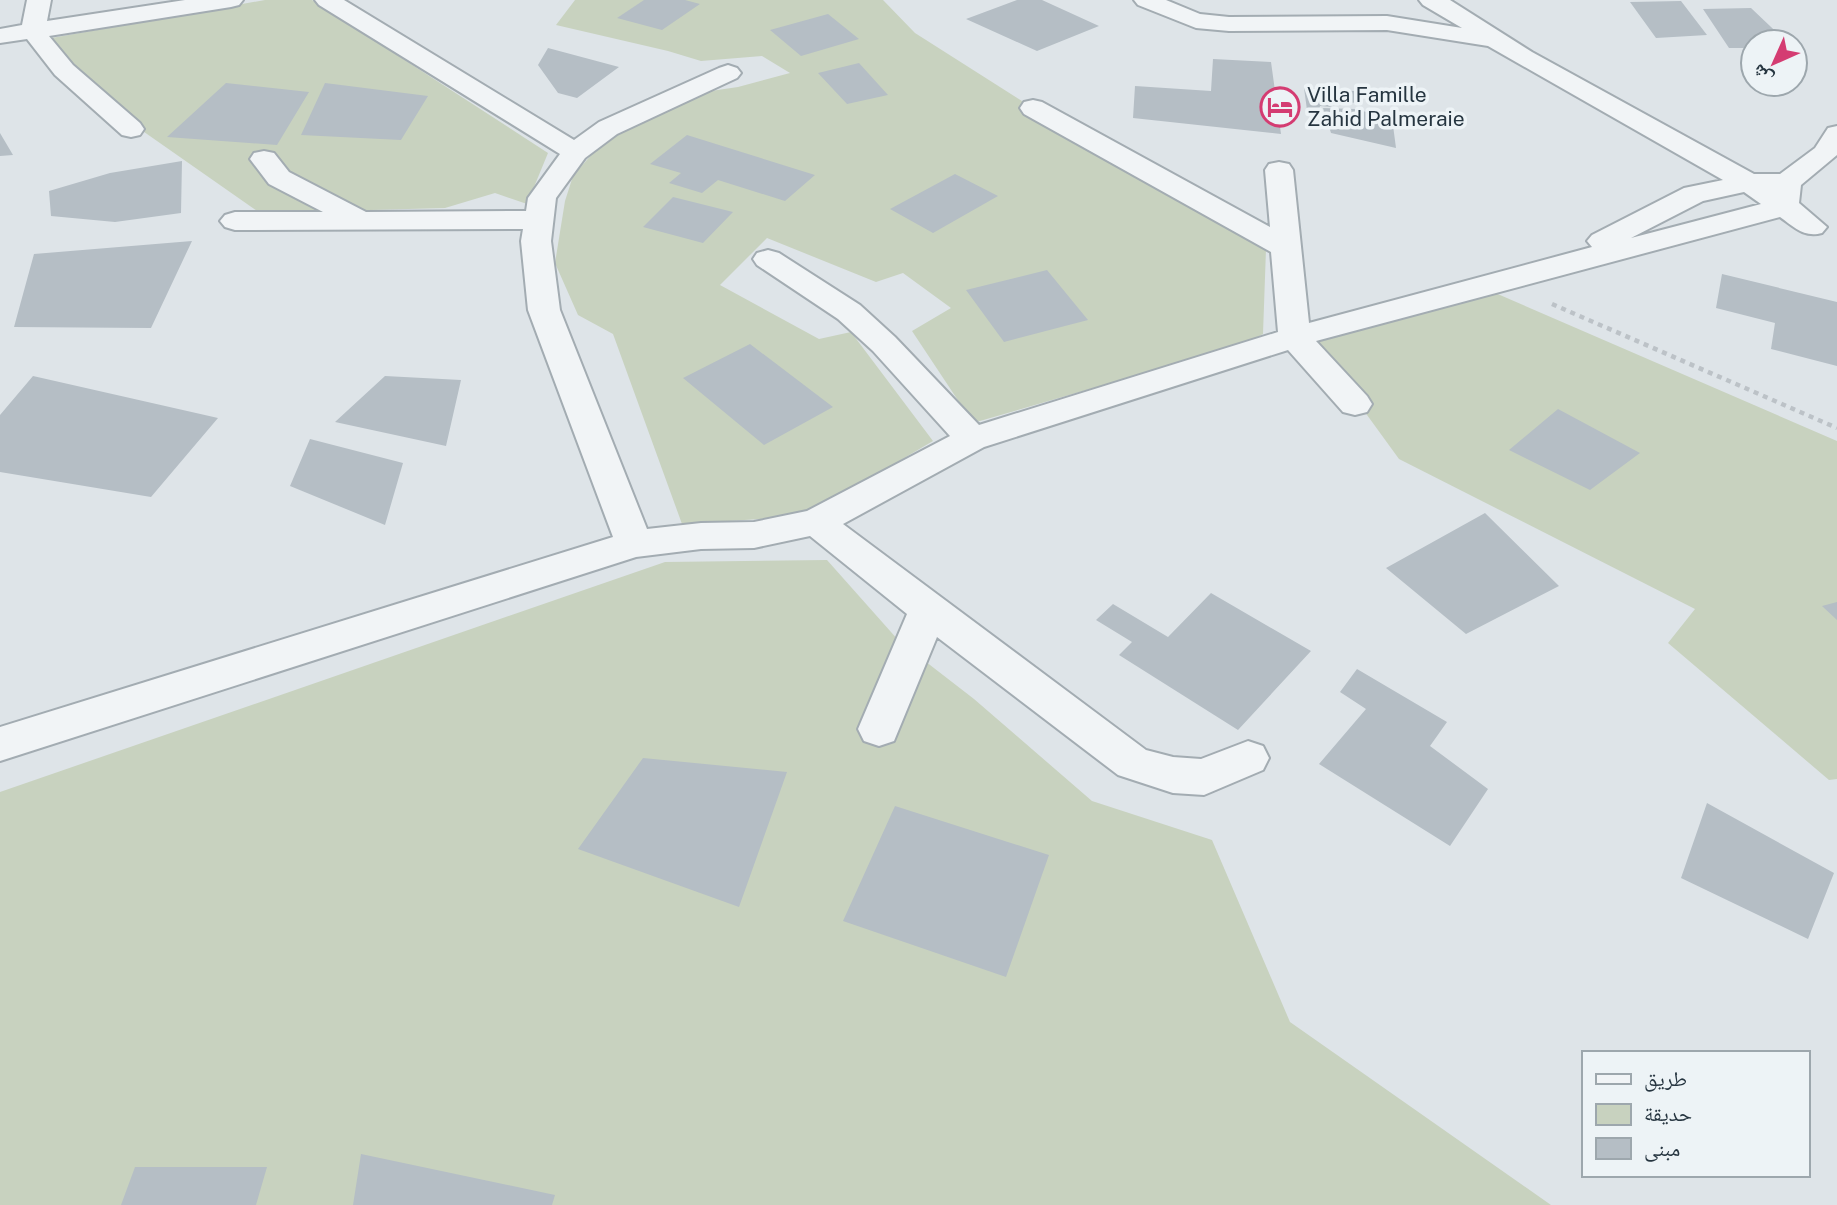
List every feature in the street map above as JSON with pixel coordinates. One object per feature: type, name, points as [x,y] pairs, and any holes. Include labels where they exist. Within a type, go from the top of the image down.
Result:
[{"type":"street","points":[[39,0],[33,31],[64,70],[131,129]]},
{"type":"street","points":[[0,36],[231,0]]},
{"type":"street","points":[[327,0],[575,152]]},
{"type":"street","points":[[1146,0],[1196,21],[1229,24],[1387,23],[1496,40]]},
{"type":"street","points":[[1387,23],[1418,8],[1444,2],[1496,40],[1633,121],[1681,144],[1825,231]]},
{"type":"street","points":[[634,544],[568,366],[552,336],[544,310],[536,241],[542,198],[575,152],[608,128],[728,73]]},
{"type":"street","points":[[1032,108],[1286,248]]},
{"type":"street","points":[[1633,121],[1673,159],[1713,189],[1777,200]]},
{"type":"street","points":[[0,744],[634,544],[701,536],[754,535],[816,522],[972,439],[1294,337],[1582,259],[1777,200],[1825,153],[1837,134]]},
{"type":"street","points":[[264,159],[279,178],[363,220]]},
{"type":"street","points":[[1279,170],[1294,337],[1355,404]]},
{"type":"street","points":[[1582,259],[1607,236],[1694,194],[1748,183]]},
{"type":"street","points":[[235,221],[539,220]]},
{"type":"street","points":[[768,259],[849,312],[884,344],[972,439]]},
{"type":"street","points":[[816,522],[928,610],[1133,763],[1173,775],[1204,777],[1248,758]]},
{"type":"street","points":[[880,729],[928,610]]},
{"type":"path","points":[[1499,281],[1837,428]]},
{"type":"green space","points":[[265,0],[312,0],[548,153],[527,204],[495,193],[445,208],[260,213],[137,127],[46,39]]},
{"type":"green space","points":[[575,0],[883,0],[915,33],[1266,249],[1263,334],[1244,344],[973,423],[912,331],[951,308],[903,273],[876,282],[767,238],[720,285],[819,339],[851,332],[933,441],[806,516],[682,524],[613,334],[578,315],[555,263],[565,201],[573,176],[592,154],[622,130],[704,92],[738,87],[790,73],[762,56],[701,61],[556,25]]},
{"type":"green space","points":[[1493,292],[1837,441],[1837,779],[1829,780],[1668,643],[1695,609],[1399,459],[1314,342]]},
{"type":"green space","points":[[827,560],[899,641],[974,699],[1092,801],[1212,840],[1290,1022],[1551,1205],[0,1205],[0,792],[665,562]]},
{"type":"building","points":[[644,0],[685,0],[700,4],[662,30],[617,18]]},
{"type":"building","points":[[1017,0],[1042,0],[1099,26],[1037,51],[966,19]]},
{"type":"building","points":[[1681,1],[1707,35],[1656,38],[1630,2]]},
{"type":"building","points":[[1751,8],[1772,28],[1739,28],[1739,48],[1729,48],[1703,9]]},
{"type":"building","points":[[828,14],[859,39],[801,56],[770,30]]},
{"type":"building","points":[[548,48],[619,67],[577,98],[558,93],[538,65]]},
{"type":"building","points":[[1213,59],[1271,62],[1281,134],[1133,118],[1135,86],[1211,91]]},
{"type":"building","points":[[859,63],[888,95],[847,104],[818,73]]},
{"type":"building","points":[[226,83],[309,92],[277,145],[167,137]]},
{"type":"building","points":[[325,83],[428,96],[401,140],[301,135]]},
{"type":"building","points":[[1304,88],[1321,89],[1323,103],[1332,107],[1320,106],[1319,111],[1307,110]]},
{"type":"building","points":[[1332,90],[1355,91],[1358,103],[1334,101]]},
{"type":"building","points":[[1323,108],[1354,109],[1392,118],[1396,148],[1331,133]]},
{"type":"building","points":[[0,133],[13,155],[0,156]]},
{"type":"building","points":[[687,135],[815,175],[785,201],[718,180],[702,193],[669,183],[681,173],[650,164]]},
{"type":"building","points":[[182,161],[181,213],[115,222],[51,216],[49,191],[110,173]]},
{"type":"building","points":[[955,174],[998,196],[933,233],[890,209]]},
{"type":"building","points":[[673,197],[733,212],[703,243],[643,227]]},
{"type":"building","points":[[192,241],[151,328],[14,327],[34,254]]},
{"type":"building","points":[[1047,270],[1088,320],[1004,342],[966,290]]},
{"type":"building","points":[[1722,274],[1837,302],[1837,366],[1771,349],[1775,323],[1716,308]]},
{"type":"building","points":[[750,344],[833,407],[764,445],[683,378]]},
{"type":"building","points":[[33,376],[218,418],[151,497],[0,472],[0,415]]},
{"type":"building","points":[[385,376],[461,380],[446,446],[335,422]]},
{"type":"building","points":[[1558,409],[1640,453],[1590,490],[1509,450]]},
{"type":"building","points":[[310,439],[403,463],[385,525],[290,486]]},
{"type":"building","points":[[1485,513],[1559,586],[1466,634],[1386,568]]},
{"type":"building","points":[[1211,593],[1311,651],[1238,730],[1119,655],[1132,642],[1096,620],[1113,604],[1168,637]]},
{"type":"building","points":[[1837,602],[1837,620],[1822,606]]},
{"type":"building","points":[[1357,669],[1447,722],[1430,746],[1488,789],[1450,846],[1319,764],[1366,709],[1340,692]]},
{"type":"building","points":[[643,758],[787,772],[739,907],[578,849]]},
{"type":"building","points":[[1707,803],[1834,873],[1808,939],[1681,878]]},
{"type":"building","points":[[895,806],[1049,855],[1006,977],[843,921]]},
{"type":"building","points":[[361,1154],[555,1195],[552,1205],[353,1205]]},
{"type":"building","points":[[135,1167],[267,1167],[256,1205],[121,1205]]},
{"type":"place","name":"Villa Famille Zahid Palmeraie","points":[[1280,107]]}]
